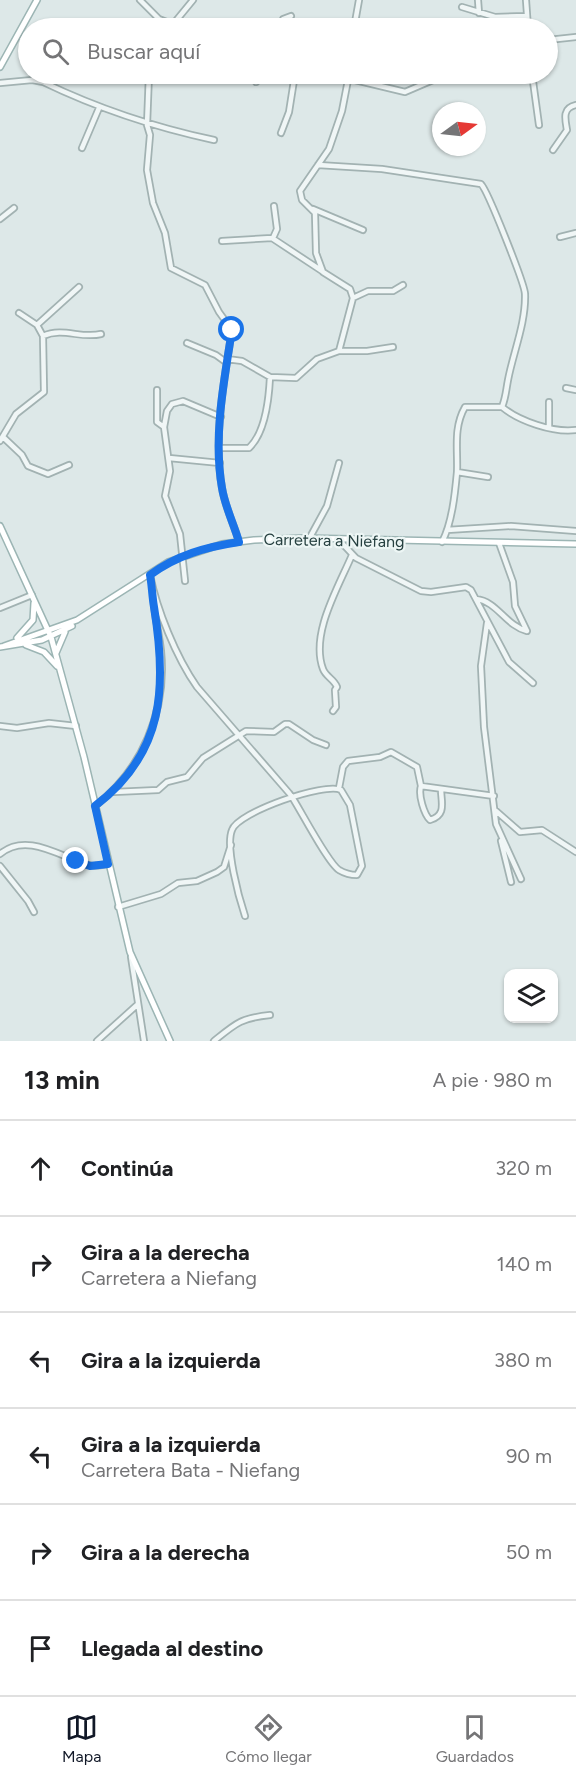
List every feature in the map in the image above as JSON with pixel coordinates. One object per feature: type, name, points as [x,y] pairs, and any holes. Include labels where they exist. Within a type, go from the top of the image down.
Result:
[{"type":"main road","points":[[28,18],[38,0]]},
{"type":"main road","points":[[0,67],[18,35]]},
{"type":"main road","points":[[0,526],[50,634],[76,726],[130,952],[170,1041]]},
{"type":"main road","name":"Carretera a Niefang","points":[[77,620],[150,575],[168,561],[239,542],[309,539],[576,544]]},
{"type":"main road","points":[[11,643],[29,629],[33,621],[33,597]]},
{"type":"main road","points":[[56,654],[63,633],[77,620]]},
{"type":"main road","points":[[2,646],[50,634],[77,620]]},
{"type":"main road","points":[[44,621],[48,626],[59,628]]},
{"type":"main road","points":[[2,646],[22,644],[72,626]]},
{"type":"main road","points":[[22,644],[44,652],[62,673]]},
{"type":"street","points":[[140,0],[158,18]]},
{"type":"street","points":[[178,18],[193,0]]},
{"type":"street","points":[[356,18],[359,0]]},
{"type":"street","points":[[478,0],[479,13]]},
{"type":"street","points":[[462,7],[495,17],[526,16],[526,0]]},
{"type":"street","points":[[286,18],[291,16]]},
{"type":"street","points":[[558,39],[576,37]]},
{"type":"street","points":[[0,83],[18,81]]},
{"type":"street","points":[[47,84],[99,108],[147,125],[214,140]]},
{"type":"street","points":[[149,84],[147,125],[150,135],[147,170],[153,203],[165,233],[171,268],[202,282],[219,312],[231,325],[221,417],[220,463],[224,497],[239,542]]},
{"type":"street","points":[[280,133],[289,112],[293,84]]},
{"type":"street","points":[[347,84],[339,121],[328,149],[300,191],[302,200],[313,209],[363,230]]},
{"type":"street","points":[[367,84],[405,92],[424,84]]},
{"type":"street","points":[[533,84],[539,125]]},
{"type":"street","points":[[553,150],[567,130],[564,117],[566,111],[576,105]]},
{"type":"street","points":[[82,148],[99,108]]},
{"type":"street","points":[[318,165],[433,176],[481,184],[486,189],[489,204],[510,248],[525,294],[514,360],[502,406]]},
{"type":"street","points":[[273,238],[277,229],[274,206]]},
{"type":"street","points":[[0,219],[14,208]]},
{"type":"street","points":[[313,209],[316,218],[316,253],[323,272]]},
{"type":"street","points":[[560,237],[576,233]]},
{"type":"street","points":[[222,241],[273,238],[350,289],[353,298],[339,351]]},
{"type":"street","points":[[353,298],[368,291],[393,291],[403,285]]},
{"type":"street","points":[[37,325],[79,287]]},
{"type":"street","points":[[19,313],[37,325],[43,336],[44,392],[16,414],[2,439],[22,455],[28,466],[48,474],[69,465]]},
{"type":"street","points":[[43,336],[52,332],[88,338],[101,334]]},
{"type":"street","points":[[187,343],[227,361],[242,362],[270,377],[296,378],[317,359],[339,351],[367,351],[393,347]]},
{"type":"street","points":[[220,448],[249,448],[255,441],[268,396],[270,377]]},
{"type":"street","points":[[567,388],[576,390]]},
{"type":"street","points":[[157,390],[157,422],[164,427]]},
{"type":"street","points":[[185,581],[180,534],[165,496],[170,471],[164,427],[167,411],[177,401],[190,403],[221,417]]},
{"type":"street","points":[[549,402],[549,426]]},
{"type":"street","points":[[502,406],[509,414],[567,431],[576,430]]},
{"type":"street","points":[[442,542],[447,530],[457,472],[456,440],[465,407],[502,406]]},
{"type":"street","points":[[169,459],[220,463]]},
{"type":"street","points":[[309,539],[327,506],[339,463]]},
{"type":"street","points":[[457,472],[488,477]]},
{"type":"street","points":[[447,530],[511,525],[576,531]]},
{"type":"street","points":[[339,540],[352,555],[421,591],[431,592],[466,587],[476,599],[509,662],[533,683]]},
{"type":"street","points":[[476,599],[485,600],[517,627],[527,632],[515,606],[513,582],[499,543]]},
{"type":"street","points":[[333,711],[336,707],[335,690],[337,687],[323,669],[320,646],[322,622],[352,555]]},
{"type":"street","points":[[95,806],[114,792],[130,772],[156,715],[162,683],[161,652],[150,575]]},
{"type":"street","points":[[153,589],[187,673],[292,797],[334,866],[357,875],[362,866],[353,819],[345,795],[339,788]]},
{"type":"street","points":[[0,608],[33,597]]},
{"type":"street","points":[[487,623],[481,666],[484,727],[500,838],[510,882]]},
{"type":"street","points":[[0,726],[17,728],[49,723],[76,726]]},
{"type":"street","points":[[114,792],[158,790],[167,782],[180,780],[191,774],[203,758],[246,731],[274,732],[285,724],[289,724],[313,740],[326,744]]},
{"type":"street","points":[[339,788],[343,767],[348,761],[380,757],[391,752],[417,767],[424,812],[430,820],[438,817],[441,812],[441,789]]},
{"type":"street","points":[[421,786],[494,796]]},
{"type":"street","points":[[245,916],[234,884],[232,827],[240,819],[292,797],[339,788]]},
{"type":"street","points":[[496,811],[520,832],[542,830],[576,852]]},
{"type":"street","points":[[500,838],[512,855],[521,879]]},
{"type":"street","points":[[118,908],[160,894],[178,883],[197,881],[218,872],[224,867],[232,843]]},
{"type":"street","points":[[0,855],[17,848],[40,846],[90,866],[108,864]]},
{"type":"street","points":[[0,866],[34,912]]},
{"type":"street","points":[[130,952],[144,1041]]},
{"type":"street","points":[[97,1041],[137,1005]]},
{"type":"street","points":[[214,1041],[225,1029],[247,1017],[270,1015]]},
{"type":"route","points":[[76,861],[90,866],[108,864],[95,806],[114,792],[130,772],[156,715],[162,683],[161,652],[150,575],[168,561],[184,555],[222,544],[239,542],[235,524],[224,497],[220,463],[222,392],[232,330]]}]
